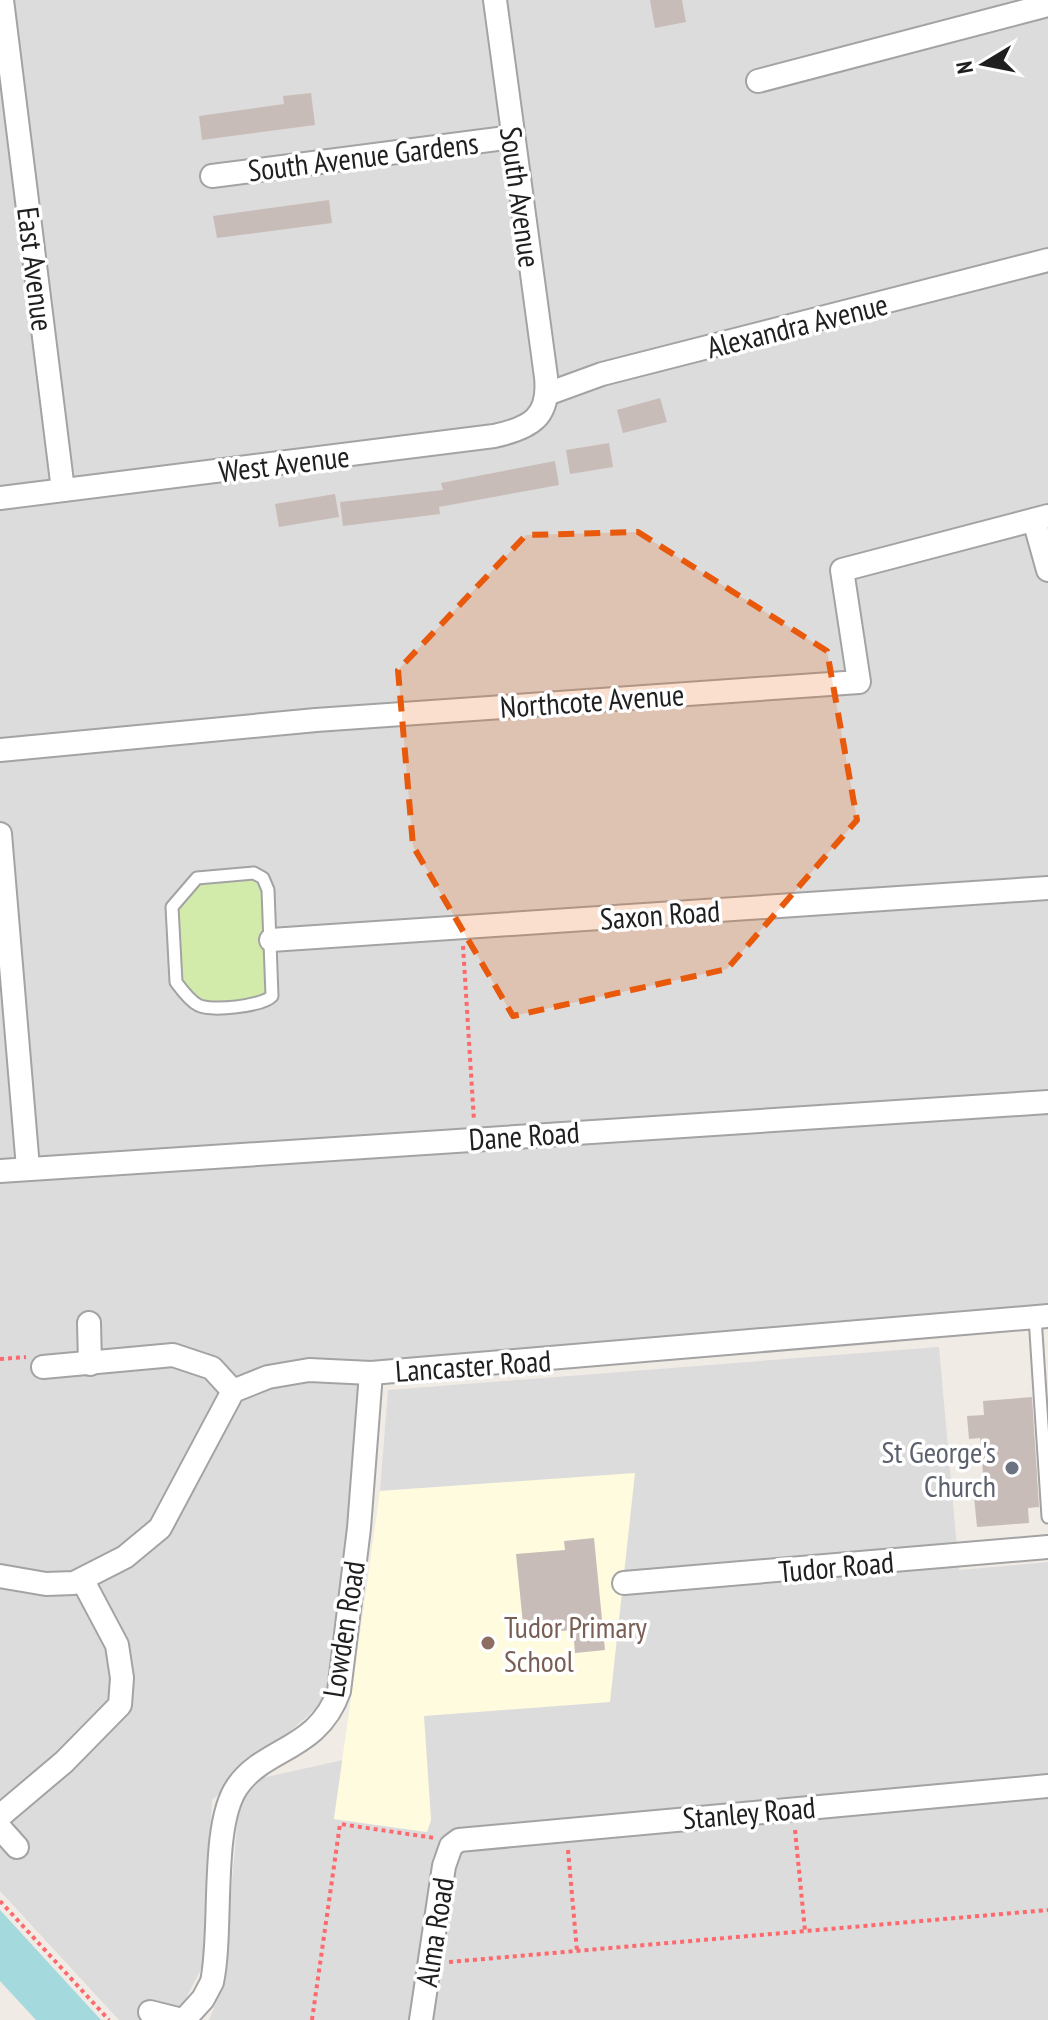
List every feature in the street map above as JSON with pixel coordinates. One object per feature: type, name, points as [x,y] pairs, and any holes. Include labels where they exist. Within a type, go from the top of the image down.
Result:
[{"type":"street","name":"East Avenue","points":[[2,0],[63,490]]},
{"type":"street","name":"South Avenue","points":[[495,0],[547,394]]},
{"type":"street","points":[[758,81],[1048,5]]},
{"type":"street","name":"South Avenue Gardens","points":[[212,176],[513,137]]},
{"type":"street","name":"Alexandra Avenue","points":[[547,394],[602,374],[1048,260]]},
{"type":"street","name":"West Avenue","points":[[0,498],[494,436],[532,422],[543,408],[547,394]]},
{"type":"street","points":[[1041,518],[1048,570]]},
{"type":"street","name":"Northcote Avenue","points":[[0,750],[316,720],[859,682],[842,570],[1041,518]]},
{"type":"street","points":[[0,834],[5,958],[28,1168]]},
{"type":"street","name":"Saxon Road","points":[[271,940],[1048,888]]},
{"type":"street","name":"Dane Road","points":[[0,1171],[1048,1102]]},
{"type":"street","name":"Lancaster Road","points":[[233,1391],[268,1377],[309,1370],[371,1373],[1042,1316]]},
{"type":"street","points":[[89,1323],[90,1364]]},
{"type":"street","points":[[0,1576],[46,1584],[83,1581],[125,1557],[160,1528],[233,1391],[212,1368],[173,1355],[43,1367]]},
{"type":"street","name":"Lowden Road","points":[[150,2012],[183,2020],[203,1999],[214,1973],[228,1802],[248,1775],[312,1732],[330,1711],[339,1691],[359,1528],[371,1373]]},
{"type":"street","name":"Tudor Road","points":[[624,1583],[1048,1547]]},
{"type":"street","points":[[0,1816],[64,1762],[120,1705],[122,1678],[117,1645],[83,1581]]},
{"type":"street","name":"Stanley Road","points":[[451,1846],[471,1837],[1048,1786]]},
{"type":"street","points":[[0,1828],[17,1847]]},
{"type":"street","name":"Alma Road","points":[[421,2020],[444,1866],[451,1846]]},
{"type":"lane","points":[[259,874],[266,883],[271,940],[274,991],[269,1000],[203,1007],[176,982],[172,907],[197,878],[259,874]]},
{"type":"lane","points":[[1042,1316],[1048,1517]]},
{"type":"path","points":[[461,927],[475,1139]]},
{"type":"path","points":[[793,1808],[805,1931]]},
{"type":"path","points":[[312,2020],[340,1824],[434,1837],[451,1846]]},
{"type":"path","points":[[566,1828],[577,1951]]},
{"type":"path","points":[[0,1901],[109,2020]]},
{"type":"path","points":[[430,1962],[1048,1910]]},
{"type":"highlighted area","points":[[638,532],[827,651],[857,820],[727,969],[513,1016],[413,846],[398,670],[526,535]]},
{"type":"shaded area","points":[[0,0],[1048,0],[1048,1318],[378,1366],[338,1689],[212,1800],[204,1963],[175,2020],[119,2020],[0,1891]]},
{"type":"shaded area","points":[[939,1347],[959,1570],[1048,1562],[1048,2020],[209,2020],[216,2003],[228,1925],[239,1805],[262,1778],[343,1760],[334,1819],[427,1832],[431,1820],[423,1716],[635,1474],[380,1491],[388,1390]]},
{"type":"shaded area","name":"Tudor Primary School","points":[[635,1473],[610,1702],[424,1716],[431,1820],[427,1832],[334,1819],[380,1491]]},
{"type":"green space","points":[[252,879],[263,890],[269,990],[256,1001],[203,1001],[180,980],[177,911],[196,883]]},
{"type":"water","points":[[0,1910],[101,2020],[36,2020],[0,1981]]},
{"type":"building","points":[[650,0],[682,0],[686,22],[655,28]]},
{"type":"building","points":[[311,93],[315,125],[202,140],[199,116],[284,104],[283,96]]},
{"type":"building","points":[[329,200],[332,223],[217,238],[213,216]]},
{"type":"building","points":[[660,398],[667,422],[623,433],[617,410]]},
{"type":"building","points":[[609,443],[613,467],[570,474],[566,450]]},
{"type":"building","points":[[555,461],[559,485],[439,507],[440,514],[343,526],[340,502],[443,490],[441,483]]},
{"type":"building","points":[[335,494],[339,517],[279,527],[275,504]]},
{"type":"building","name":"St George's Church","points":[[1032,1397],[1039,1507],[1028,1508],[1029,1523],[977,1527],[974,1497],[985,1497],[980,1438],[969,1439],[967,1416],[984,1415],[983,1401]]},
{"type":"building","points":[[594,1538],[605,1650],[575,1653],[573,1630],[524,1634],[516,1554],[565,1550],[564,1541]]},
{"type":"place","name":"St George's Church","points":[[1012,1468]]},
{"type":"place","name":"Tudor Primary School","points":[[488,1643]]}]
